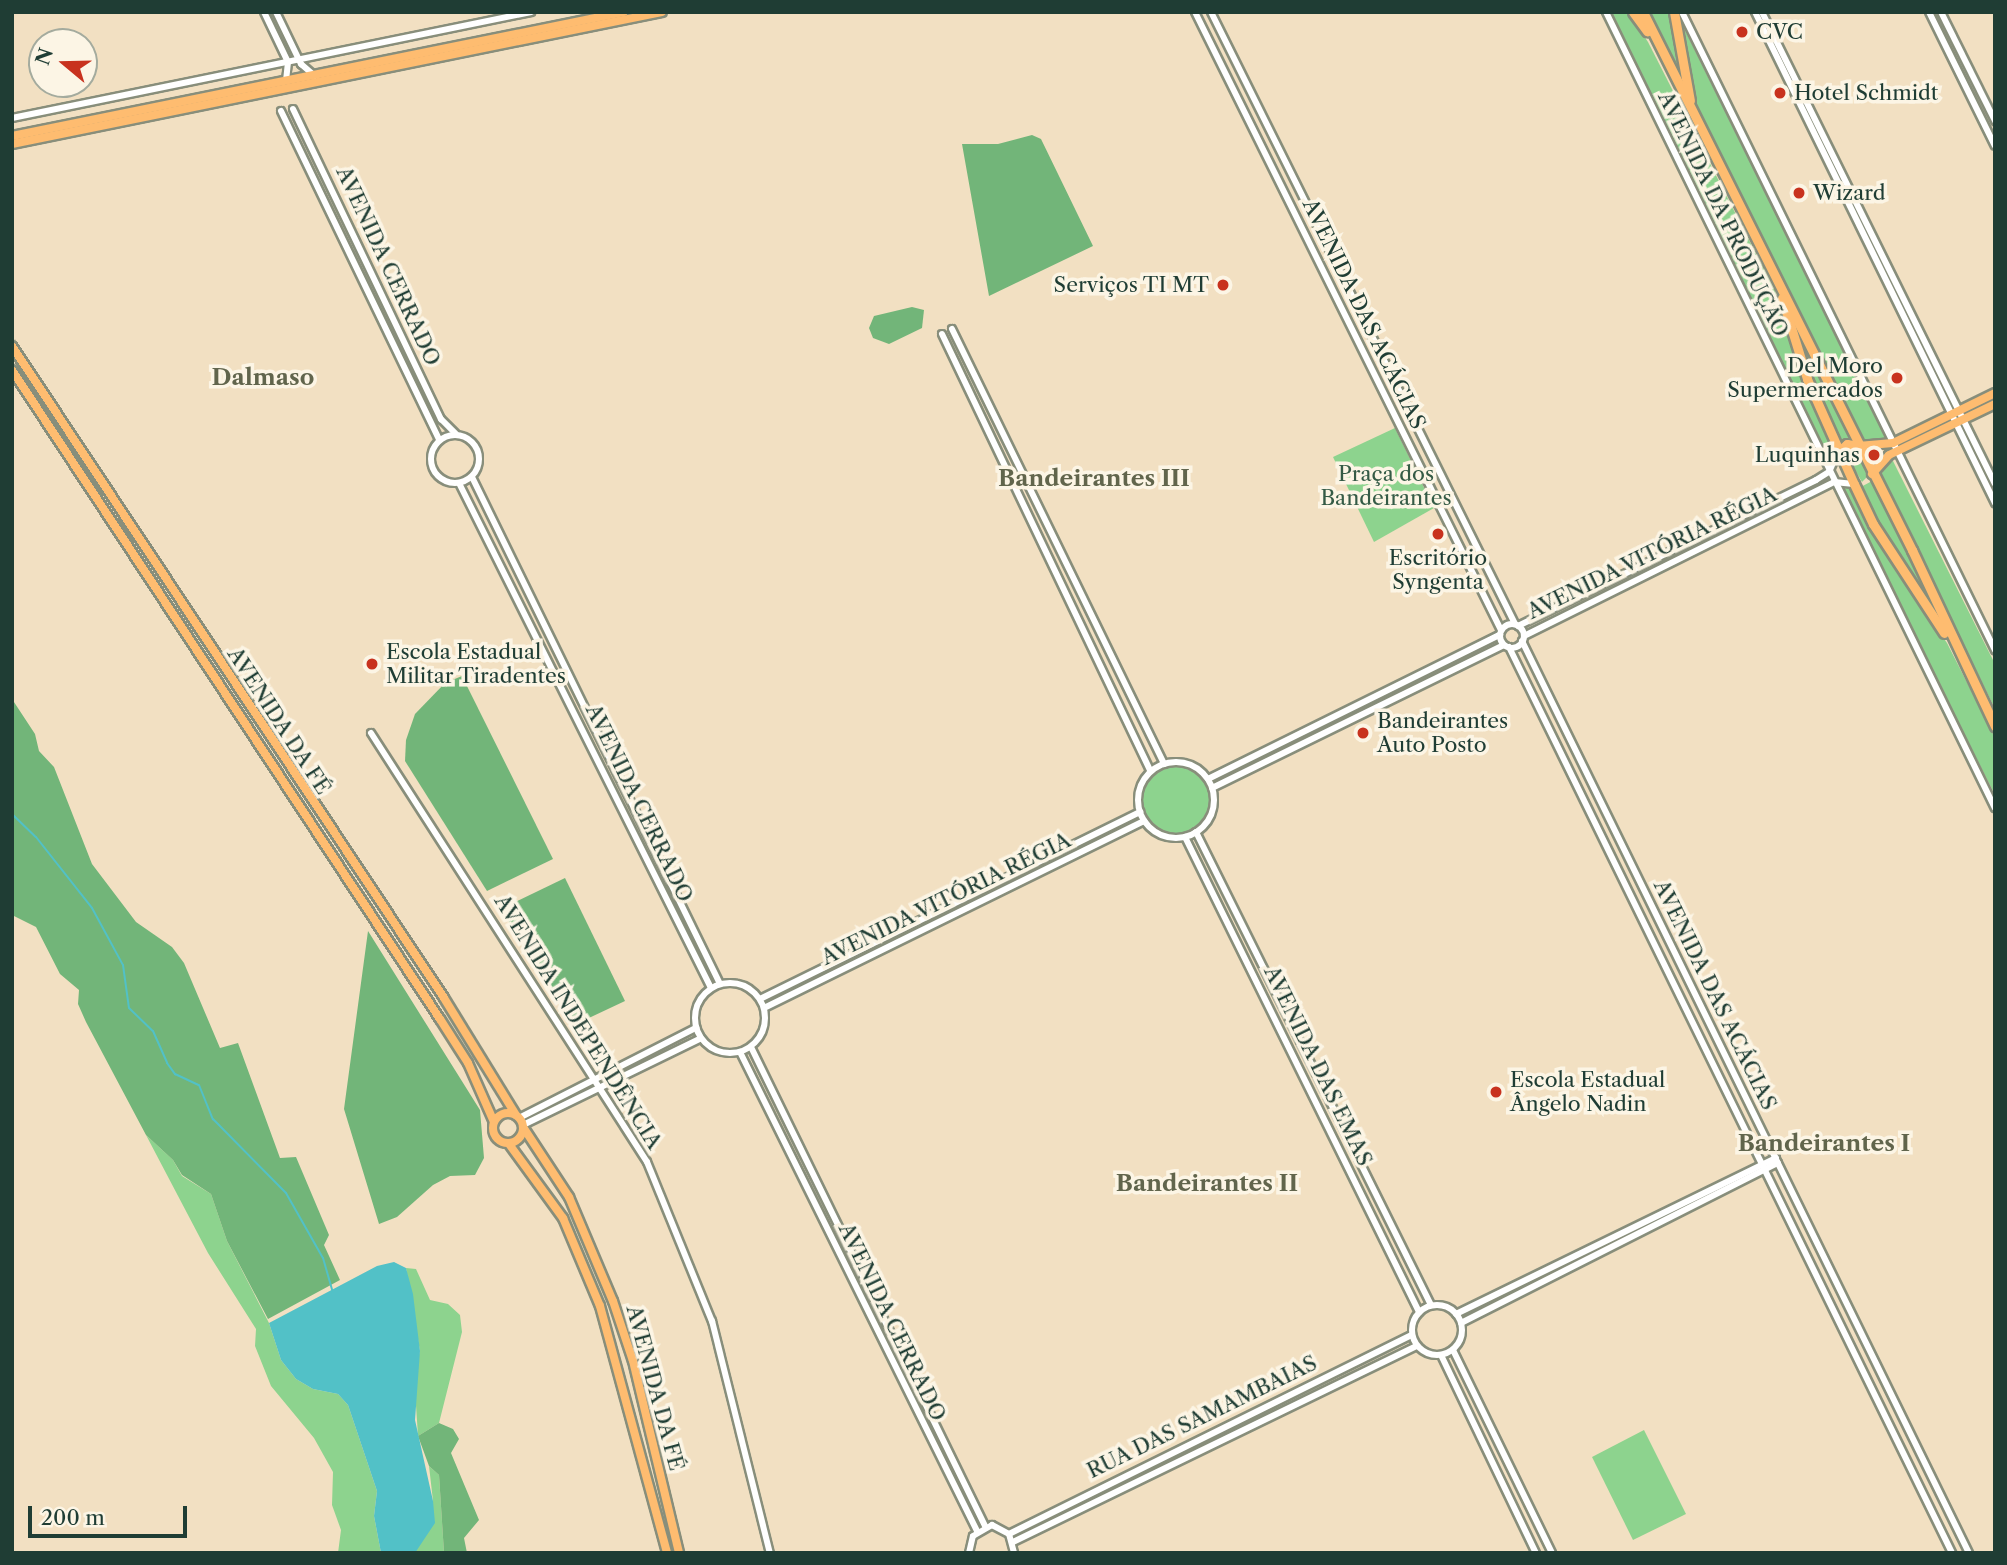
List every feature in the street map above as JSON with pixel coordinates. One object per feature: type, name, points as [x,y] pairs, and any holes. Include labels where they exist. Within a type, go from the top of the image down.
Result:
[{"type":"highway","points":[[1633,12],[1662,53]]},
{"type":"highway","points":[[1643,12],[1776,276],[1995,726]]},
{"type":"highway","points":[[1674,12],[1692,110]]},
{"type":"highway","points":[[1776,276],[1807,379],[1838,452],[1899,566],[1959,654]]},
{"type":"highway","points":[[1838,452],[1847,444],[1858,446]]},
{"type":"highway","points":[[1854,484],[1865,485],[1872,474]]},
{"type":"main road","points":[[12,136],[625,12]]},
{"type":"main road","points":[[12,144],[662,12]]},
{"type":"main road","name":"AVENIDA DA FÉ","points":[[12,346],[444,998],[569,1197],[614,1301],[633,1361],[679,1553]]},
{"type":"main road","name":"AVENIDA DA FÉ","points":[[12,370],[454,1041],[494,1122]]},
{"type":"main road","points":[[1872,474],[1895,447],[1995,393]]},
{"type":"main road","points":[[1858,446],[1895,447],[1955,424],[1995,404]]},
{"type":"main road","points":[[503,1114],[520,1121],[519,1138],[509,1143],[494,1136],[494,1122],[503,1114]]},
{"type":"main road","name":"AVENIDA DA FÉ","points":[[509,1143],[563,1218],[600,1306],[641,1445],[667,1553]]},
{"type":"street","points":[[264,12],[288,62],[285,82]]},
{"type":"street","points":[[276,12],[299,60],[314,76]]},
{"type":"street","points":[[12,118],[530,12]]},
{"type":"street","name":"AVENIDA DAS ACÁCIAS","points":[[1195,12],[1952,1553]]},
{"type":"street","name":"AVENIDA DAS ACÁCIAS","points":[[1211,12],[1523,638],[1969,1553]]},
{"type":"street","name":"AVENIDA DA PRODUÇÃO","points":[[1606,12],[1995,808]]},
{"type":"street","points":[[1682,12],[1995,650]]},
{"type":"street","points":[[1755,12],[1956,413],[1964,419],[1995,484]]},
{"type":"street","points":[[1762,12],[1956,413],[1955,424],[1995,503]]},
{"type":"street","points":[[1929,12],[1995,146]]},
{"type":"street","points":[[1941,12],[1995,121]]},
{"type":"street","name":"AVENIDA CERRADO","points":[[293,109],[441,419],[456,434]]},
{"type":"street","name":"AVENIDA CERRADO","points":[[281,111],[439,440]]},
{"type":"street","points":[[953,328],[1164,764]]},
{"type":"street","points":[[942,334],[1150,771]]},
{"type":"street","points":[[456,434],[469,438],[478,448],[479,466],[472,477],[460,483],[442,480],[433,469],[431,456],[439,440],[456,434]]},
{"type":"street","points":[[1829,472],[1838,452]]},
{"type":"street","name":"AVENIDA VITÓRIA RÉGIA","points":[[1501,633],[1829,472]]},
{"type":"street","name":"AVENIDA CERRADO","points":[[472,477],[720,984]]},
{"type":"street","points":[[1834,482],[1854,484]]},
{"type":"street","name":"AVENIDA VITÓRIA RÉGIA","points":[[1507,646],[1834,482]]},
{"type":"street","name":"AVENIDA CERRADO","points":[[460,483],[711,988]]},
{"type":"street","points":[[1208,779],[1501,633]]},
{"type":"street","points":[[1212,788],[1507,646]]},
{"type":"street","name":"AVENIDA INDEPENDÊNCIA","points":[[372,733],[601,1085],[647,1162],[712,1321],[770,1553]]},
{"type":"street","points":[[1164,764],[1191,765],[1208,779],[1212,788],[1209,817],[1196,832],[1185,837],[1162,835],[1144,821],[1140,812],[1139,790],[1150,771],[1164,764]]},
{"type":"street","name":"AVENIDA VITÓRIA RÉGIA","points":[[760,999],[1140,812]]},
{"type":"street","name":"AVENIDA VITÓRIA RÉGIA","points":[[764,1008],[1144,821]]},
{"type":"street","name":"AVENIDA DAS EMAS","points":[[1196,832],[1431,1305]]},
{"type":"street","name":"AVENIDA DAS EMAS","points":[[1185,837],[1419,1312]]},
{"type":"street","points":[[720,984],[746,986],[760,999],[764,1008],[764,1029],[751,1047],[740,1052],[719,1052],[701,1038],[696,1028],[696,1009],[711,988],[720,984]]},
{"type":"street","points":[[520,1121],[595,1078],[696,1028]]},
{"type":"street","points":[[520,1121],[701,1038]]},
{"type":"street","name":"AVENIDA CERRADO","points":[[751,1047],[985,1526]]},
{"type":"street","name":"AVENIDA CERRADO","points":[[740,1052],[977,1531]]},
{"type":"street","points":[[1456,1314],[1777,1160]]},
{"type":"street","points":[[1461,1323],[1762,1167]]},
{"type":"street","points":[[1431,1305],[1447,1307],[1456,1314],[1461,1323],[1460,1340],[1453,1350],[1441,1356],[1427,1354],[1416,1346],[1412,1335],[1419,1312],[1431,1305]]},
{"type":"street","name":"RUA DAS SAMAMBAIAS","points":[[1009,1534],[1412,1335]]},
{"type":"street","name":"RUA DAS SAMAMBAIAS","points":[[1013,1542],[1416,1346]]},
{"type":"street","points":[[1453,1350],[1552,1553]]},
{"type":"street","points":[[1441,1356],[1536,1553]]},
{"type":"street","points":[[969,1553],[977,1531],[985,1526],[999,1527],[1009,1534],[1014,1553]]},
{"type":"green space","points":[[1609,12],[1628,12],[1648,42],[1775,291],[1833,448],[1829,457]]},
{"type":"green space","points":[[1649,12],[1676,12],[1886,437],[1883,440],[1869,442],[1859,436]]},
{"type":"green space","points":[[1032,135],[1041,139],[1093,246],[989,296],[962,144],[998,144]]},
{"type":"green space","points":[[912,307],[924,310],[922,328],[889,344],[873,338],[869,328],[874,316]]},
{"type":"green space","points":[[1788,309],[1849,438],[1840,441],[1829,422]]},
{"type":"green space","name":"Praça dos Bandeirantes","points":[[1395,428],[1434,508],[1374,542],[1333,457]]},
{"type":"green space","points":[[1855,447],[1870,474],[1862,482],[1844,451]]},
{"type":"green space","points":[[1893,461],[1995,664],[1995,709],[1881,475],[1887,462]]},
{"type":"green space","points":[[1872,481],[1938,614],[1915,585],[1859,488]]},
{"type":"green space","points":[[1839,487],[1852,487],[1897,573],[1947,643],[1995,738],[1995,795]]},
{"type":"green space","points":[[462,676],[553,859],[487,891],[405,761],[406,740],[415,714],[445,683]]},
{"type":"green space","points":[[12,699],[35,734],[39,751],[54,767],[92,864],[136,922],[172,947],[184,963],[220,1048],[238,1043],[280,1158],[296,1157],[329,1235],[324,1245],[340,1280],[268,1319],[227,1241],[211,1194],[182,1175],[173,1160],[146,1135],[86,1022],[78,1004],[79,990],[60,974],[36,927],[12,915]]},
{"type":"green space","points":[[1183,764],[1196,770],[1205,779],[1209,785],[1209,813],[1201,824],[1190,832],[1169,834],[1151,824],[1143,813],[1141,792],[1151,774],[1162,766]]},
{"type":"green space","points":[[565,878],[625,1001],[574,1025],[501,909]]},
{"type":"green space","points":[[368,931],[480,1110],[484,1158],[475,1175],[450,1176],[433,1185],[397,1217],[379,1224],[344,1109]]},
{"type":"green space","points":[[146,1135],[173,1160],[182,1176],[211,1194],[227,1241],[269,1323],[281,1360],[296,1379],[313,1389],[338,1394],[348,1405],[377,1491],[374,1516],[381,1553],[338,1553],[341,1530],[332,1505],[333,1472],[314,1438],[271,1386],[255,1346],[256,1329],[208,1253]]},
{"type":"green space","points":[[406,1268],[416,1269],[430,1300],[448,1304],[460,1315],[462,1332],[439,1423],[418,1436],[414,1375],[420,1351]]},
{"type":"green space","points":[[439,1423],[453,1429],[459,1439],[451,1453],[479,1520],[464,1538],[467,1553],[444,1553],[439,1475],[429,1466],[418,1436]]},
{"type":"green space","points":[[1644,1430],[1686,1514],[1633,1540],[1592,1457]]},
{"type":"green space","points":[[429,1466],[439,1475],[444,1553],[415,1553],[433,1501]]},
{"type":"water","points":[[394,1262],[406,1268],[413,1294],[420,1351],[415,1420],[433,1501],[435,1523],[415,1553],[381,1553],[374,1516],[377,1491],[348,1405],[338,1394],[313,1389],[296,1379],[281,1360],[269,1323],[377,1266]]},
{"type":"waterway","points":[[12,814],[36,837],[92,908],[123,965],[129,1008],[153,1031],[167,1063],[175,1074],[199,1085],[213,1119],[286,1193],[323,1258],[332,1290]]},
{"type":"place","name":"CVC","points":[[1742,32]]},
{"type":"place","name":"Hotel Schmidt","points":[[1780,93]]},
{"type":"place","name":"Wizard","points":[[1799,193]]},
{"type":"place","name":"Serviços TI MT","points":[[1223,285]]},
{"type":"place","name":"Del Moro Supermercados","points":[[1897,378]]},
{"type":"place","name":"Luquinhas","points":[[1874,455]]},
{"type":"place","name":"Escritório Syngenta","points":[[1438,534]]},
{"type":"place","name":"Escola Estadual Militar Tiradentes","points":[[372,664]]},
{"type":"place","name":"Bandeirantes Auto Posto","points":[[1363,733]]},
{"type":"place","name":"Escola Estadual Ângelo Nadin","points":[[1496,1092]]},
{"type":"district","name":"Dalmaso","points":[[263,377]]},
{"type":"district","name":"Bandeirantes III","points":[[1094,478]]},
{"type":"district","name":"Bandeirantes I","points":[[1824,1143]]},
{"type":"district","name":"Bandeirantes II","points":[[1207,1183]]}]
